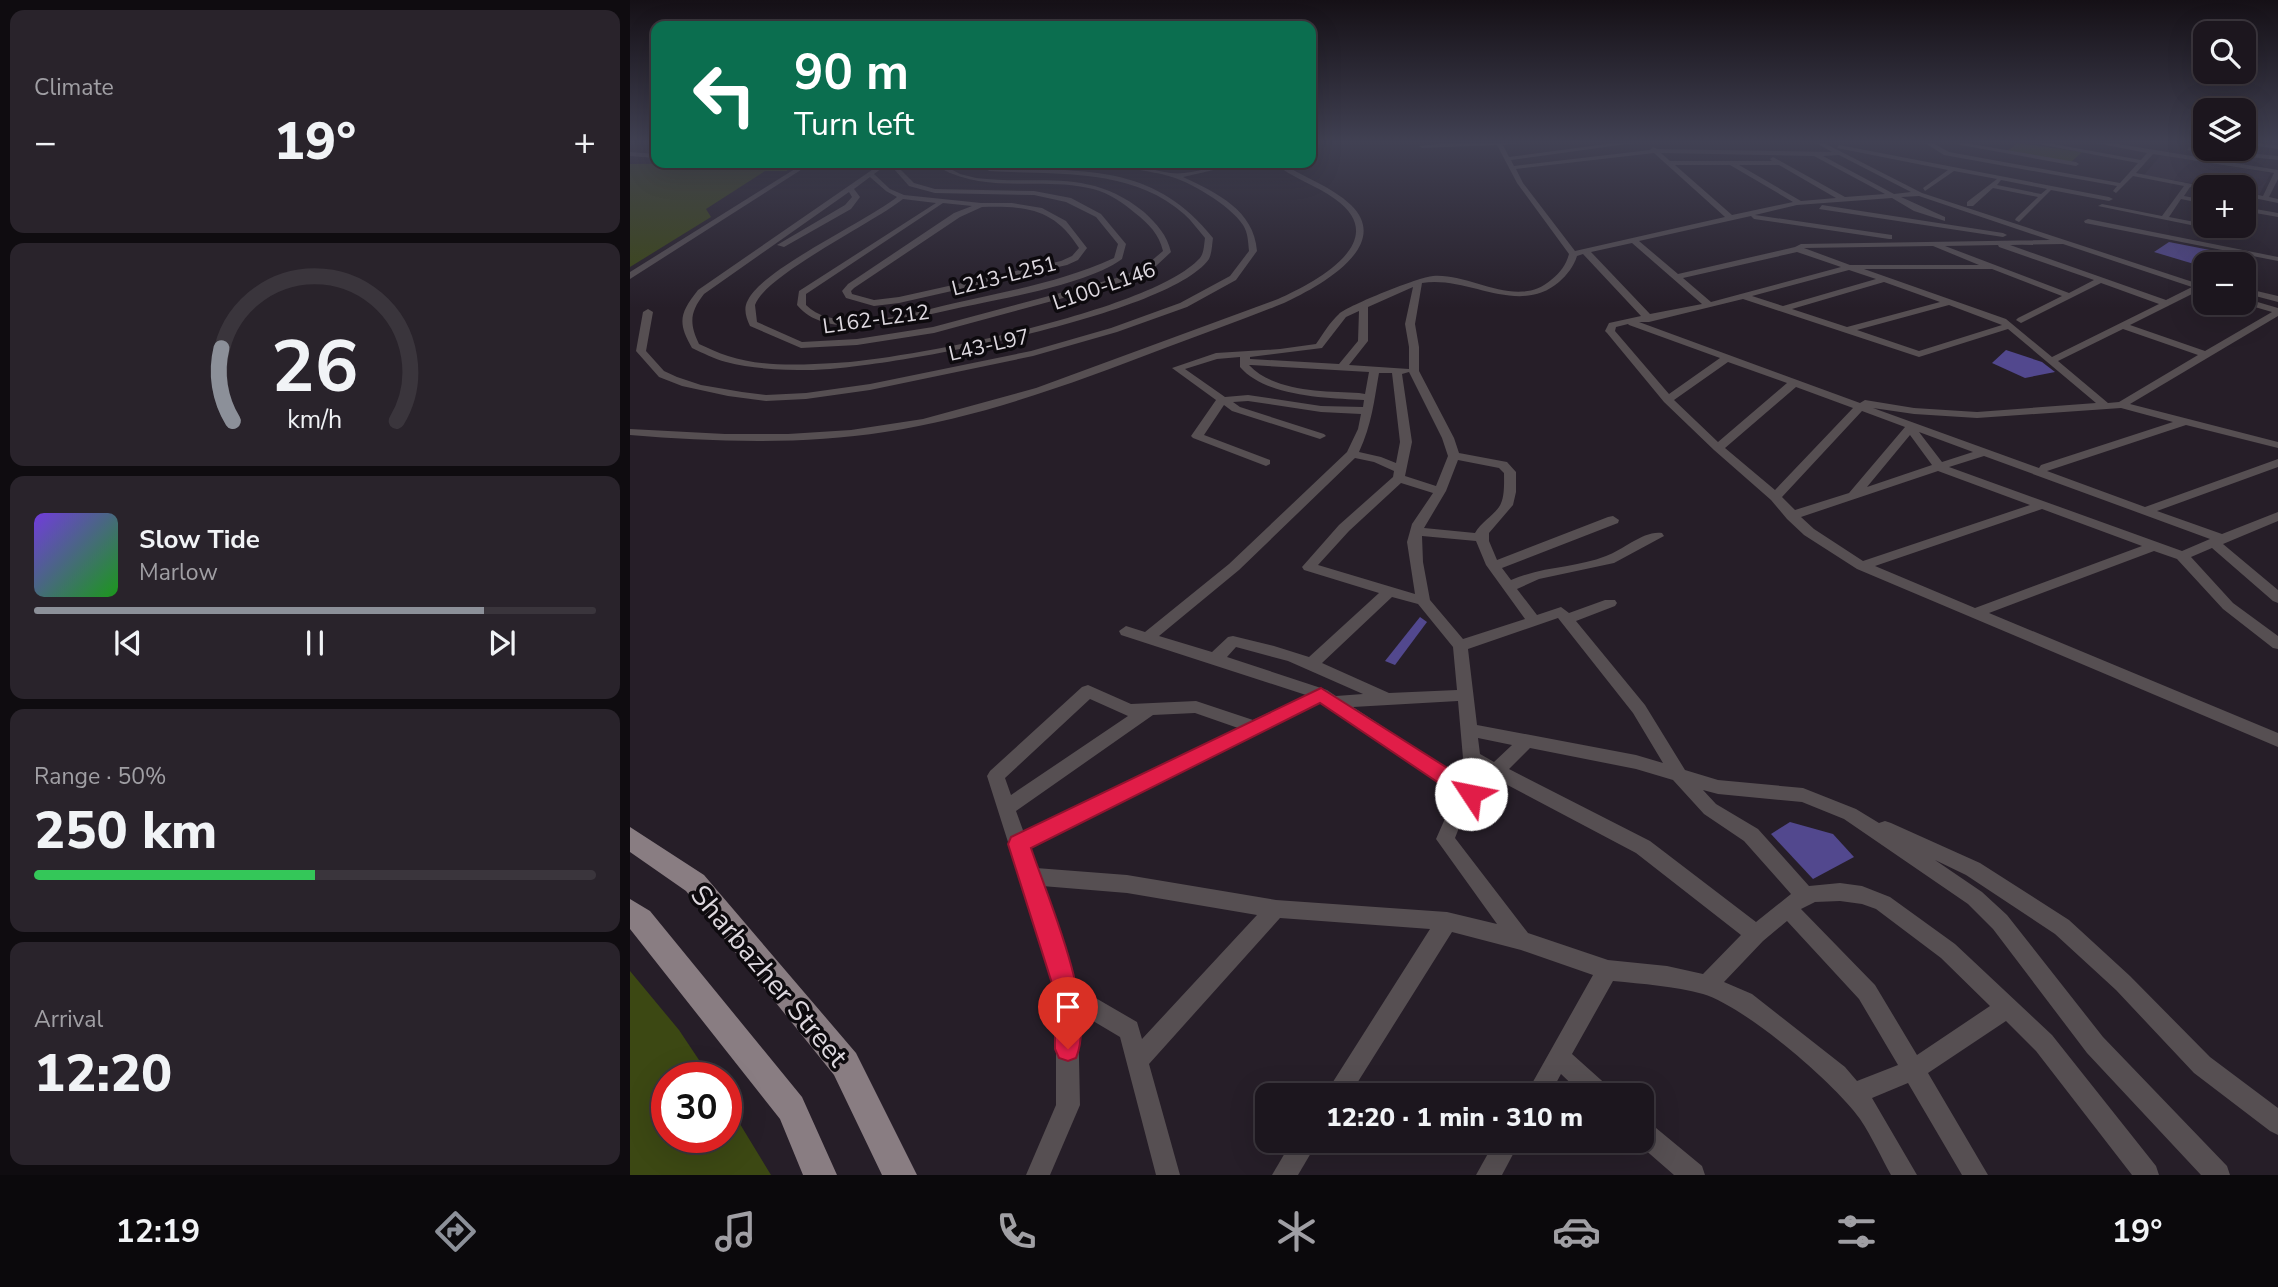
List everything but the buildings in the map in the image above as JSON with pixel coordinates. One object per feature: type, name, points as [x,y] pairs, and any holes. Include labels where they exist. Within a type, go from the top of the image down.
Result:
[{"type":"main road","name":"Sharbazher Street","points":[[630,838],[695,883],[845,1064],[900,1175]]},
{"type":"main road","points":[[630,912],[640,920],[791,1108],[820,1175]]},
{"type":"street","points":[[630,275],[753,198]]},
{"type":"street","points":[[734,270],[836,198]]},
{"type":"street","points":[[734,270],[848,207],[855,198]]},
{"type":"street","name":"L162-L212","points":[[901,198],[863,225],[775,277],[754,296],[750,306],[753,324],[801,345],[858,342],[934,330],[1127,278],[1153,264],[1167,252],[1160,231],[1122,198]]},
{"type":"street","points":[[907,198],[940,203],[1017,204],[1040,208],[1053,216],[1083,248],[1075,258],[1063,263],[899,300],[874,303],[849,296],[846,291],[851,286],[957,215],[981,205]]},
{"type":"street","name":"L213-L251","points":[[940,203],[802,293],[801,305],[809,314],[841,323],[899,318],[1059,281],[1096,270],[1118,259],[1122,244],[1115,231],[1082,202],[1065,198]]},
{"type":"street","name":"L100-L146","points":[[734,270],[701,292],[688,308],[684,324],[695,345],[730,360],[837,366],[900,358],[989,340],[1095,311],[1147,294],[1186,275],[1205,259],[1209,238],[1198,222],[1161,198]]},
{"type":"street","name":"L43-L97","points":[[643,342],[642,351],[661,374],[708,389],[768,398],[868,388],[979,366],[1128,325],[1220,289],[1248,267],[1253,252],[1252,236],[1233,208],[1215,198]]},
{"type":"street","points":[[630,432],[764,438],[848,433],[907,425],[1059,386],[1244,312],[1312,279],[1341,256],[1350,239],[1348,218],[1336,203],[1327,198]]},
{"type":"street","points":[[630,424],[694,431],[778,432],[848,428],[978,403],[1066,378],[1291,296],[1329,274],[1351,253],[1359,234],[1358,219],[1345,203],[1336,198]]},
{"type":"street","points":[[1246,358],[1319,346],[1343,315],[1418,281],[1435,278],[1488,290],[1536,292],[1556,282],[1572,261],[1573,254],[1533,198]]},
{"type":"street","points":[[1708,198],[1732,219]]},
{"type":"street","points":[[1787,198],[1797,204],[1994,238],[2066,242]]},
{"type":"street","points":[[1840,198],[1844,200]]},
{"type":"street","points":[[1573,254],[1797,204],[1871,198]]},
{"type":"street","points":[[1897,198],[1930,215],[2165,303]]},
{"type":"street","points":[[1940,198],[2066,242],[2193,282]]},
{"type":"street","points":[[1896,219],[1971,208],[1981,198]]},
{"type":"street","points":[[2019,224],[2040,198]]},
{"type":"street","points":[[2103,198],[2109,199]]},
{"type":"street","points":[[2164,218],[2178,198]]},
{"type":"street","points":[[2264,198],[2278,201]]},
{"type":"street","points":[[2080,229],[2109,199]]},
{"type":"street","points":[[2102,206],[2193,223]]},
{"type":"street","points":[[2256,211],[2278,215]]},
{"type":"street","points":[[1745,215],[1929,243],[2070,296]]},
{"type":"street","points":[[2088,221],[2246,252]]},
{"type":"street","points":[[2019,224],[2030,224],[2193,281]]},
{"type":"street","points":[[1676,277],[1798,249],[1801,246],[1929,243],[1994,238]]},
{"type":"street","points":[[2217,246],[2221,238]]},
{"type":"street","points":[[1634,241],[1709,305]]},
{"type":"street","points":[[1798,249],[2009,326],[2106,406]]},
{"type":"street","points":[[1585,251],[1649,319]]},
{"type":"street","points":[[2256,254],[2278,259]]},
{"type":"street","points":[[1993,267],[1849,267],[1709,305],[1612,325],[1610,331],[1668,400],[1775,497],[1791,516],[1809,532],[1863,566],[2278,740]]},
{"type":"street","points":[[1782,309],[1885,279]]},
{"type":"street","points":[[2021,320],[2101,280]]},
{"type":"street","points":[[1418,281],[1410,324],[1415,347],[1414,371],[1448,438],[1454,456],[1440,491],[1424,512],[1417,531],[1416,562],[1423,601],[1460,646],[1470,730],[1471,794]]},
{"type":"street","points":[[2051,361],[2193,290]]},
{"type":"street","points":[[2256,294],[2278,299]]},
{"type":"street","points":[[1744,296],[1919,354],[2009,326]]},
{"type":"street","points":[[1847,330],[1949,302]]},
{"type":"street","points":[[2256,305],[2278,312]]},
{"type":"street","points":[[1342,367],[1363,341],[1364,306]]},
{"type":"street","points":[[630,344],[643,342],[648,312]]},
{"type":"street","points":[[2121,405],[2278,312]]},
{"type":"street","points":[[1628,321],[1839,398],[1910,428],[2145,511],[2218,541],[2278,598]]},
{"type":"street","points":[[2122,325],[2206,355]]},
{"type":"street","points":[[1320,436],[1246,413],[1222,400],[1177,368],[1216,356],[1414,371]]},
{"type":"street","points":[[1668,400],[1728,357]]},
{"type":"street","points":[[1246,358],[1247,372],[1281,386],[1372,397]]},
{"type":"street","points":[[1147,638],[1234,567],[1329,479],[1352,454],[1369,411],[1376,369]]},
{"type":"street","points":[[1398,370],[1399,401],[1406,442],[1400,474],[1309,566],[1423,601]]},
{"type":"street","points":[[1718,448],[1795,382]]},
{"type":"street","points":[[1266,461],[1196,436],[1222,400],[1248,398],[1321,409],[1369,411]]},
{"type":"street","points":[[1839,398],[1950,414],[2004,414],[2121,405],[2278,445]]},
{"type":"street","points":[[1775,497],[1860,407]]},
{"type":"street","points":[[2045,468],[2185,421]]},
{"type":"street","points":[[1910,428],[1940,468],[2182,556],[2228,606],[2275,635]]},
{"type":"street","points":[[1852,497],[1910,428]]},
{"type":"street","points":[[1791,516],[1984,452]]},
{"type":"street","points":[[1352,454],[1440,491]]},
{"type":"street","points":[[1454,456],[1503,465],[1510,472],[1509,499],[1504,509],[1482,532],[1481,538],[1494,566],[1534,621]]},
{"type":"street","points":[[2145,511],[2278,463]]},
{"type":"street","points":[[1863,566],[2042,505]]},
{"type":"street","points":[[2182,556],[2278,516]]},
{"type":"street","points":[[1494,566],[1613,520]]},
{"type":"street","points":[[1417,531],[1481,538]]},
{"type":"street","points":[[1508,587],[1535,575],[1609,560],[1657,536]]},
{"type":"street","points":[[1973,614],[2154,546]]},
{"type":"street","points":[[1312,663],[1390,591]]},
{"type":"street","points":[[1567,619],[1610,603]]},
{"type":"street","points":[[1460,646],[1561,612],[1639,709],[1680,777],[1710,809],[1751,835],[1796,903],[1867,992],[1976,1175]]},
{"type":"street","points":[[1126,631],[1216,658],[1327,698],[1471,794]]},
{"type":"street","points":[[1216,658],[1233,641],[1266,647],[1312,663],[1387,699]]},
{"type":"street","points":[[1038,1175],[1068,1105],[1068,993],[996,776],[1088,691],[1129,710],[1196,707],[1254,727]]},
{"type":"street","points":[[1019,844],[1254,727],[1327,698],[1387,699],[1467,695]]},
{"type":"street","points":[[1007,808],[1149,709]]},
{"type":"street","points":[[1470,730],[1636,762],[1718,787],[1803,795],[1942,852],[2006,888],[2063,927],[2123,982],[2202,1066],[2278,1123]]},
{"type":"street","points":[[1521,940],[1445,839],[1457,810],[1527,740]]},
{"type":"street","points":[[1472,758],[1643,847],[1756,933]]},
{"type":"street","points":[[1850,814],[1975,898],[2000,922],[2095,1045],[2216,1174]]},
{"type":"street","points":[[1028,876],[1127,884],[1276,909],[1447,921],[1521,940],[1608,970],[1667,976],[1707,985],[1744,1002],[1809,1051],[1855,1093],[1905,1175]]},
{"type":"street","points":[[1707,985],[1756,933],[1814,893],[1840,892],[1883,902],[1948,951],[2045,1043],[2147,1175]]},
{"type":"street","points":[[1137,1061],[1276,909]]},
{"type":"street","points":[[1343,1083],[1447,921]]},
{"type":"street","points":[[1544,1083],[1608,970]]},
{"type":"street","points":[[1068,993],[1129,1030],[1168,1175]]},
{"type":"street","points":[[1855,1093],[1915,1069],[2007,1008]]},
{"type":"street","points":[[1559,1057],[1588,1083]]},
{"type":"street","points":[[2255,1105],[2278,1116]]},
{"type":"street","points":[[1654,1144],[1680,1171]]},
{"type":"street","points":[[1284,1175],[1298,1153]]},
{"type":"street","points":[[1488,1175],[1501,1153]]},
{"type":"green space","points":[[630,198],[723,198],[706,209],[711,217],[630,267]]},
{"type":"green space","points":[[630,971],[679,1030],[700,1062],[651,1062],[651,1153],[742,1153],[742,1127],[771,1175],[630,1175]]},
{"type":"route","points":[[1068,1049],[1068,993],[1019,844],[1321,694],[1471,794]]}]
